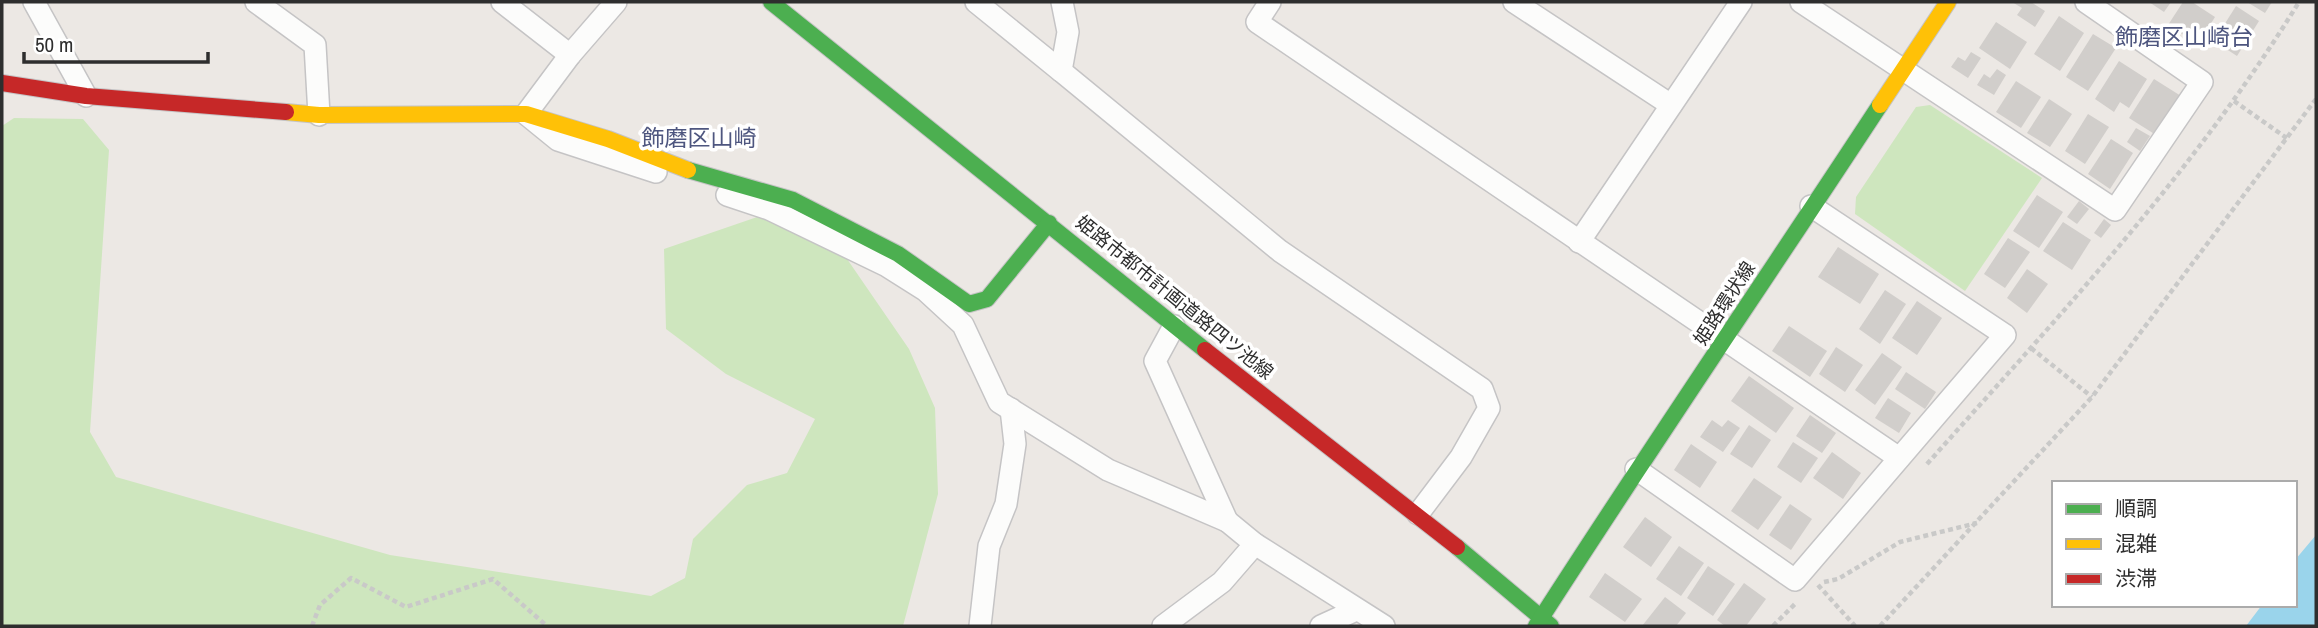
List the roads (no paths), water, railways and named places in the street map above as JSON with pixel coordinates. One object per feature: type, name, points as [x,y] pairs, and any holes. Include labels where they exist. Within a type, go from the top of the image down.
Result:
[{"type":"street","points":[[257,2],[314,45],[319,115]]},
{"type":"street","points":[[502,2],[570,55]]},
{"type":"street","points":[[526,114],[570,55],[616,2]]},
{"type":"street","name":"姫路市都市計画道路四ツ池線","points":[[771,2],[1174,326],[1418,514],[1543,624]]},
{"type":"street","points":[[976,2],[1280,251],[1482,389],[1489,408],[1461,457],[1418,514]]},
{"type":"street","points":[[1061,71],[1068,32],[1062,2]]},
{"type":"street","points":[[1270,2],[1257,22],[1899,458]]},
{"type":"street","points":[[1514,2],[1671,105]]},
{"type":"street","points":[[1579,242],[1741,2]]},
{"type":"street","points":[[1801,2],[2115,210],[2202,82],[2086,2]]},
{"type":"street","name":"姫路環状線","points":[[1543,624],[1636,470],[1725,341],[1811,206],[1948,2]]},
{"type":"street","points":[[38,3],[86,96]]},
{"type":"street","points":[[2,83],[86,96],[319,115],[526,114],[608,139],[682,168],[793,200],[898,254],[969,304],[986,299],[1049,223]]},
{"type":"street","points":[[526,114],[558,140],[769,209],[887,266],[925,290],[963,325],[999,402],[1108,470],[1227,521],[1255,544],[1384,626]]},
{"type":"street","points":[[1636,470],[1795,580],[2005,335],[1811,206]]},
{"type":"street","points":[[1174,326],[1155,361],[1227,521]]},
{"type":"street","points":[[979,626],[989,545],[1006,504],[1014,444],[1011,409]]},
{"type":"street","points":[[1163,626],[1222,582],[1255,544]]},
{"type":"street","points":[[1321,626],[1356,610]]},
{"type":"water","points":[[2316,535],[2316,626],[2246,626],[2260,607],[2297,607],[2297,558]]},
{"type":"district","name":"飾磨区山崎台","points":[[2184,37]]},
{"type":"district","name":"飾磨区山崎","points":[[699,138]]}]
